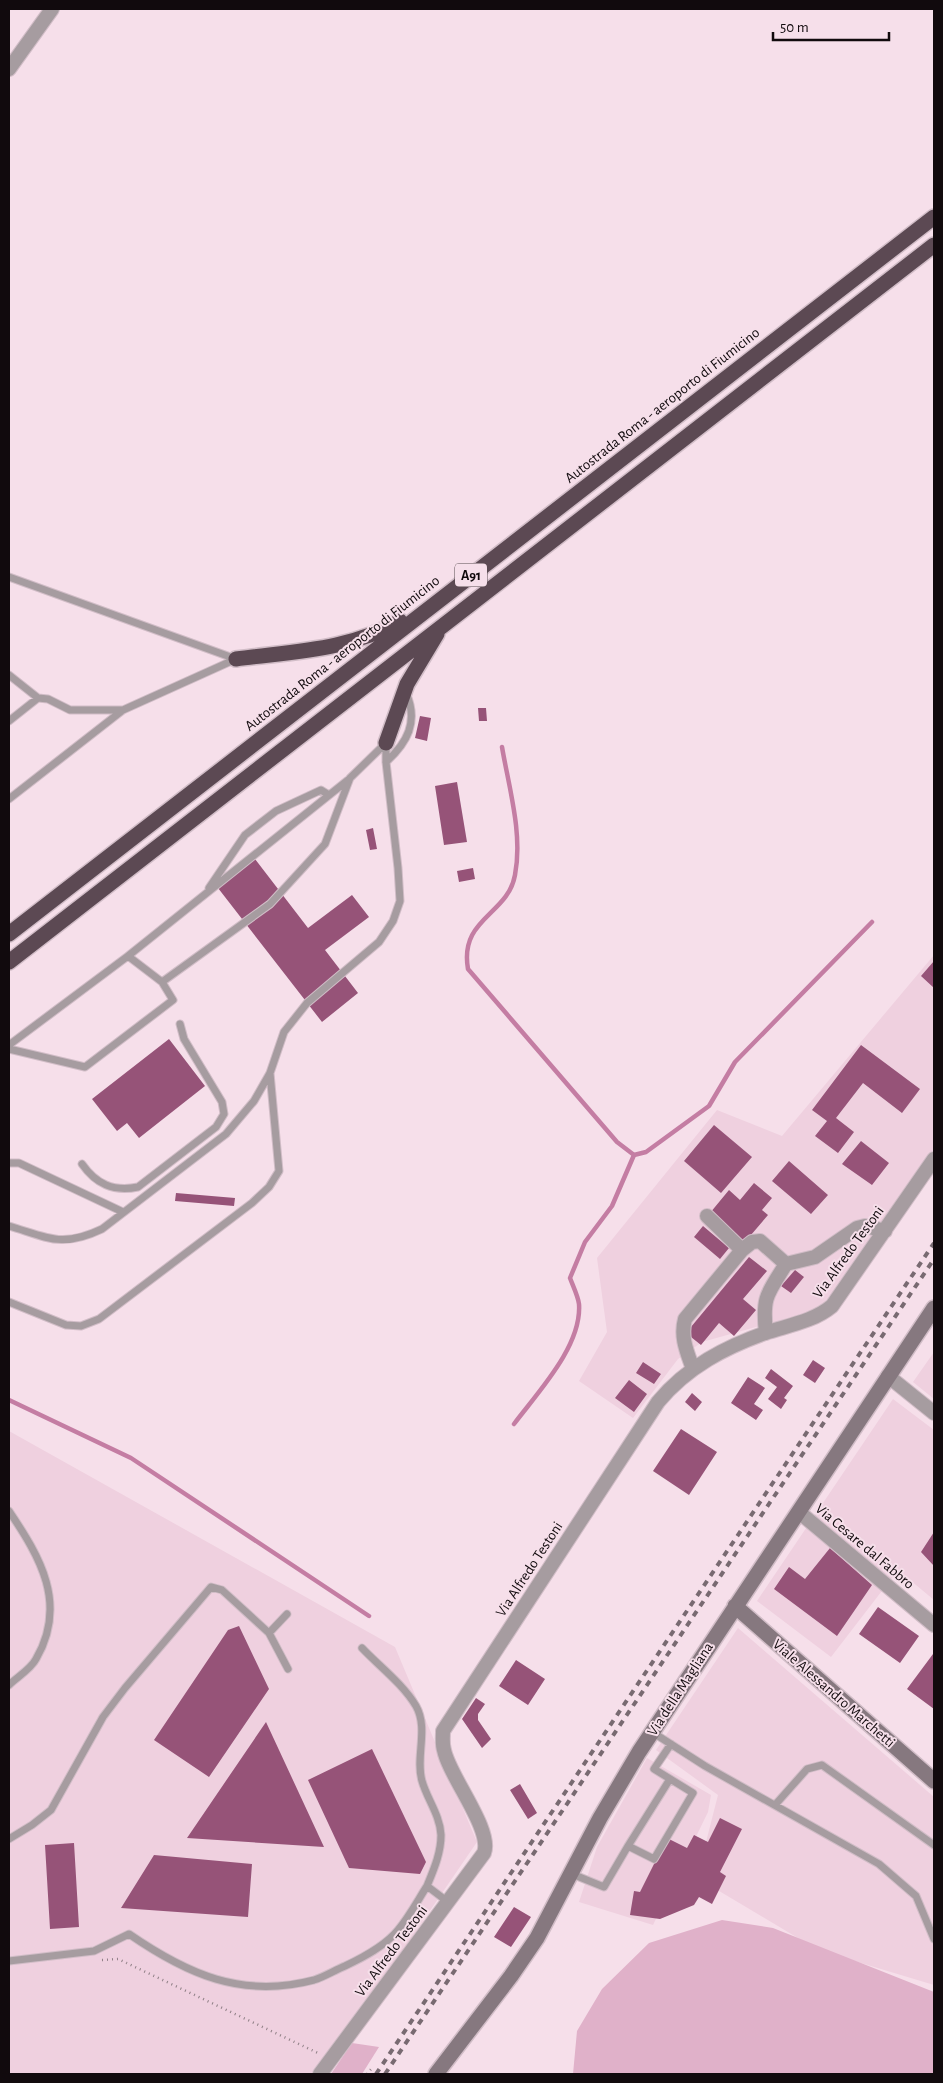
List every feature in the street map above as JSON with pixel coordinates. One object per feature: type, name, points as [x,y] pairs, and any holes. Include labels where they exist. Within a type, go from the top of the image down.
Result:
[{"type":"highway","name":"Autostrada Roma - aeroporto di Fiumicino","points":[[9,934],[934,217]]},
{"type":"highway","name":"A91","points":[[9,962],[934,245]]},
{"type":"highway","points":[[236,659],[327,648],[361,640],[441,599]]},
{"type":"highway","points":[[386,743],[405,691],[442,626]]},
{"type":"main road","name":"Via della Magliana","points":[[436,2074],[532,1945],[572,1874],[600,1818],[652,1732],[934,1308]]},
{"type":"main road","name":"Viale Alessandro Marchetti","points":[[735,1606],[934,1780]]},
{"type":"street","points":[[9,69],[52,9]]},
{"type":"street","name":"Via Alfredo Testoni","points":[[320,2074],[481,1858],[487,1843],[448,1763],[443,1749],[443,1731],[658,1402],[693,1369],[726,1348],[815,1317],[832,1306],[934,1160]]},
{"type":"street","points":[[706,1216],[742,1250]]},
{"type":"street","points":[[766,1333],[763,1308],[766,1297],[786,1264],[815,1257],[857,1228],[865,1226],[885,1231]]},
{"type":"street","points":[[693,1369],[684,1341],[682,1328],[685,1319],[742,1250],[752,1242],[760,1242],[786,1264]]},
{"type":"street","points":[[888,1376],[934,1413]]},
{"type":"street","name":"Via Cesare dal Fabbro","points":[[799,1512],[934,1625]]},
{"type":"lane","points":[[9,577],[236,659]]},
{"type":"lane","points":[[9,799],[123,710],[236,659]]},
{"type":"lane","points":[[9,675],[38,698],[48,699],[70,710],[123,710]]},
{"type":"lane","points":[[386,762],[402,748],[410,730],[412,706],[405,691]]},
{"type":"lane","points":[[9,721],[38,698]]},
{"type":"lane","points":[[9,1226],[57,1240],[82,1238],[102,1229],[226,1134],[254,1101],[270,1073],[284,1032],[307,1003],[379,942],[393,921],[400,900],[386,762],[386,743]]},
{"type":"lane","points":[[9,1047],[128,956],[329,795],[350,778],[386,743]]},
{"type":"lane","points":[[162,982],[270,904],[325,844],[350,778]]},
{"type":"lane","points":[[205,894],[245,835],[252,829],[276,810],[321,790],[329,795]]},
{"type":"lane","points":[[9,1047],[85,1067],[173,1000],[162,982],[128,956]]},
{"type":"lane","points":[[82,1164],[88,1173],[104,1186],[125,1190],[138,1187],[216,1127],[222,1120],[224,1114],[222,1102],[184,1039],[180,1024]]},
{"type":"lane","points":[[9,1302],[66,1325],[81,1326],[99,1319],[252,1203],[269,1187],[279,1171],[270,1073]]},
{"type":"lane","points":[[9,1163],[19,1164],[123,1212]]},
{"type":"lane","points":[[9,1685],[36,1660],[49,1626],[51,1598],[43,1566],[10,1515]]},
{"type":"lane","points":[[9,1839],[32,1825],[51,1810],[103,1717],[125,1688],[211,1587],[222,1590],[269,1633],[288,1668]]},
{"type":"lane","points":[[269,1633],[287,1614]]},
{"type":"lane","points":[[9,1961],[94,1951],[129,1934],[162,1957],[208,1978],[243,1985],[282,1985],[314,1980],[368,1955],[398,1931],[427,1886],[438,1860],[441,1834],[437,1818],[422,1780],[421,1722],[417,1708],[411,1698],[362,1648]]},
{"type":"lane","points":[[652,1732],[879,1864],[916,1896],[934,1938]]},
{"type":"lane","points":[[628,1846],[654,1859],[693,1793],[654,1769],[670,1744]]},
{"type":"lane","points":[[775,1805],[807,1769],[822,1765],[934,1845]]},
{"type":"lane","points":[[572,1874],[604,1887],[670,1779]]},
{"type":"lane","points":[[427,1886],[448,1902]]},
{"type":"path","points":[[98,1961],[118,1959],[331,2058]]},
{"type":"path","points":[[367,2074],[372,2068]]},
{"type":"shaded area","points":[[934,955],[934,1149],[834,1293],[823,1303],[806,1313],[702,1342],[678,1359],[633,1418],[579,1381],[607,1332],[597,1258],[717,1110],[782,1136]]},
{"type":"shaded area","points":[[934,1352],[934,1399],[913,1382]]},
{"type":"shaded area","points":[[893,1399],[934,1430],[934,1600],[898,1570],[831,1657],[757,1601]]},
{"type":"shaded area","points":[[9,1431],[395,1647],[477,1842],[318,2074],[9,2074]]},
{"type":"shaded area","points":[[738,1628],[934,1797],[934,1985],[818,1950],[694,1876],[705,1846],[718,1795],[656,1750]]},
{"type":"shaded area","points":[[647,1758],[711,1795],[708,1812],[653,1925],[579,1902],[597,1847]]},
{"type":"shaded area","points":[[722,1920],[773,1928],[934,1992],[934,2074],[573,2074],[577,2031],[602,1989],[649,1943]]},
{"type":"shaded area","points":[[352,2043],[379,2047],[362,2074],[331,2074]]},
{"type":"building","points":[[478,708],[486,708],[487,721],[479,721]]},
{"type":"building","points":[[420,716],[431,718],[427,741],[415,738]]},
{"type":"building","points":[[457,782],[467,842],[444,845],[435,786]]},
{"type":"building","points":[[373,828],[377,849],[370,850],[366,830]]},
{"type":"building","points":[[255,859],[308,928],[352,895],[369,917],[325,950],[358,993],[322,1022],[218,888]]},
{"type":"building","points":[[473,868],[475,879],[459,882],[457,871]]},
{"type":"building","points":[[934,961],[934,988],[921,976]]},
{"type":"building","points":[[169,1039],[205,1086],[139,1138],[127,1123],[117,1131],[92,1099]]},
{"type":"building","points":[[861,1045],[920,1089],[902,1113],[863,1083],[836,1118],[854,1132],[838,1153],[815,1136],[827,1121],[812,1110]]},
{"type":"building","points":[[714,1125],[752,1157],[721,1193],[684,1161]]},
{"type":"building","points":[[861,1141],[889,1163],[872,1185],[842,1164]]},
{"type":"building","points":[[789,1161],[828,1195],[811,1214],[772,1181]]},
{"type":"building","points":[[754,1183],[772,1198],[762,1210],[768,1215],[745,1242],[710,1213],[729,1190],[740,1200]]},
{"type":"building","points":[[176,1193],[235,1198],[234,1206],[175,1201]]},
{"type":"building","points":[[703,1226],[729,1248],[720,1259],[694,1237]]},
{"type":"building","points":[[749,1257],[767,1271],[743,1299],[756,1310],[734,1336],[719,1323],[701,1345],[686,1333]]},
{"type":"building","points":[[795,1270],[804,1277],[791,1293],[781,1286]]},
{"type":"building","points":[[813,1360],[825,1368],[815,1383],[803,1375]]},
{"type":"building","points":[[643,1362],[661,1374],[654,1384],[636,1373]]},
{"type":"building","points":[[771,1369],[793,1386],[784,1398],[787,1400],[781,1409],[768,1399],[777,1387],[765,1378]]},
{"type":"building","points":[[748,1377],[765,1388],[754,1404],[763,1410],[756,1420],[731,1403]]},
{"type":"building","points":[[629,1380],[647,1394],[634,1412],[615,1398]]},
{"type":"building","points":[[692,1393],[702,1402],[695,1411],[685,1402]]},
{"type":"building","points":[[681,1429],[717,1452],[689,1495],[653,1471]]},
{"type":"building","points":[[934,1532],[934,1566],[921,1552]]},
{"type":"building","points":[[830,1548],[872,1585],[837,1636],[774,1589],[789,1567],[805,1579]]},
{"type":"building","points":[[878,1607],[919,1636],[900,1663],[859,1634]]},
{"type":"building","points":[[239,1626],[269,1689],[209,1777],[154,1740],[228,1630]]},
{"type":"building","points":[[934,1655],[934,1709],[907,1689]]},
{"type":"building","points":[[516,1660],[545,1679],[528,1705],[499,1686]]},
{"type":"building","points":[[476,1698],[485,1704],[478,1714],[478,1720],[491,1739],[482,1748],[462,1719]]},
{"type":"building","points":[[266,1722],[324,1847],[187,1838]]},
{"type":"building","points":[[372,1749],[426,1862],[420,1874],[349,1868],[308,1780]]},
{"type":"building","points":[[520,1784],[537,1813],[528,1819],[510,1790]]},
{"type":"building","points":[[720,1818],[742,1829],[720,1872],[726,1876],[712,1904],[699,1897],[694,1905],[660,1919],[630,1915],[634,1891],[640,1892],[667,1838],[687,1848],[694,1835],[708,1842]]},
{"type":"building","points":[[74,1843],[79,1927],[50,1929],[45,1845]]},
{"type":"building","points":[[154,1855],[252,1864],[248,1917],[121,1908]]},
{"type":"building","points":[[514,1907],[531,1917],[511,1947],[494,1937]]},
{"type":"waterway","points":[[502,747],[516,827],[517,859],[515,875],[511,888],[477,927],[471,938],[467,952],[468,969],[617,1142],[634,1155],[646,1152],[709,1106],[735,1062],[872,922]]},
{"type":"waterway","points":[[514,1424],[557,1368],[566,1352],[578,1320],[579,1304],[570,1278],[585,1242],[612,1206],[634,1155]]},
{"type":"waterway","points":[[9,1400],[131,1458],[369,1616]]},
{"type":"railway","points":[[376,2074],[934,1243]]},
{"type":"railway","points":[[385,2074],[934,1259]]}]
